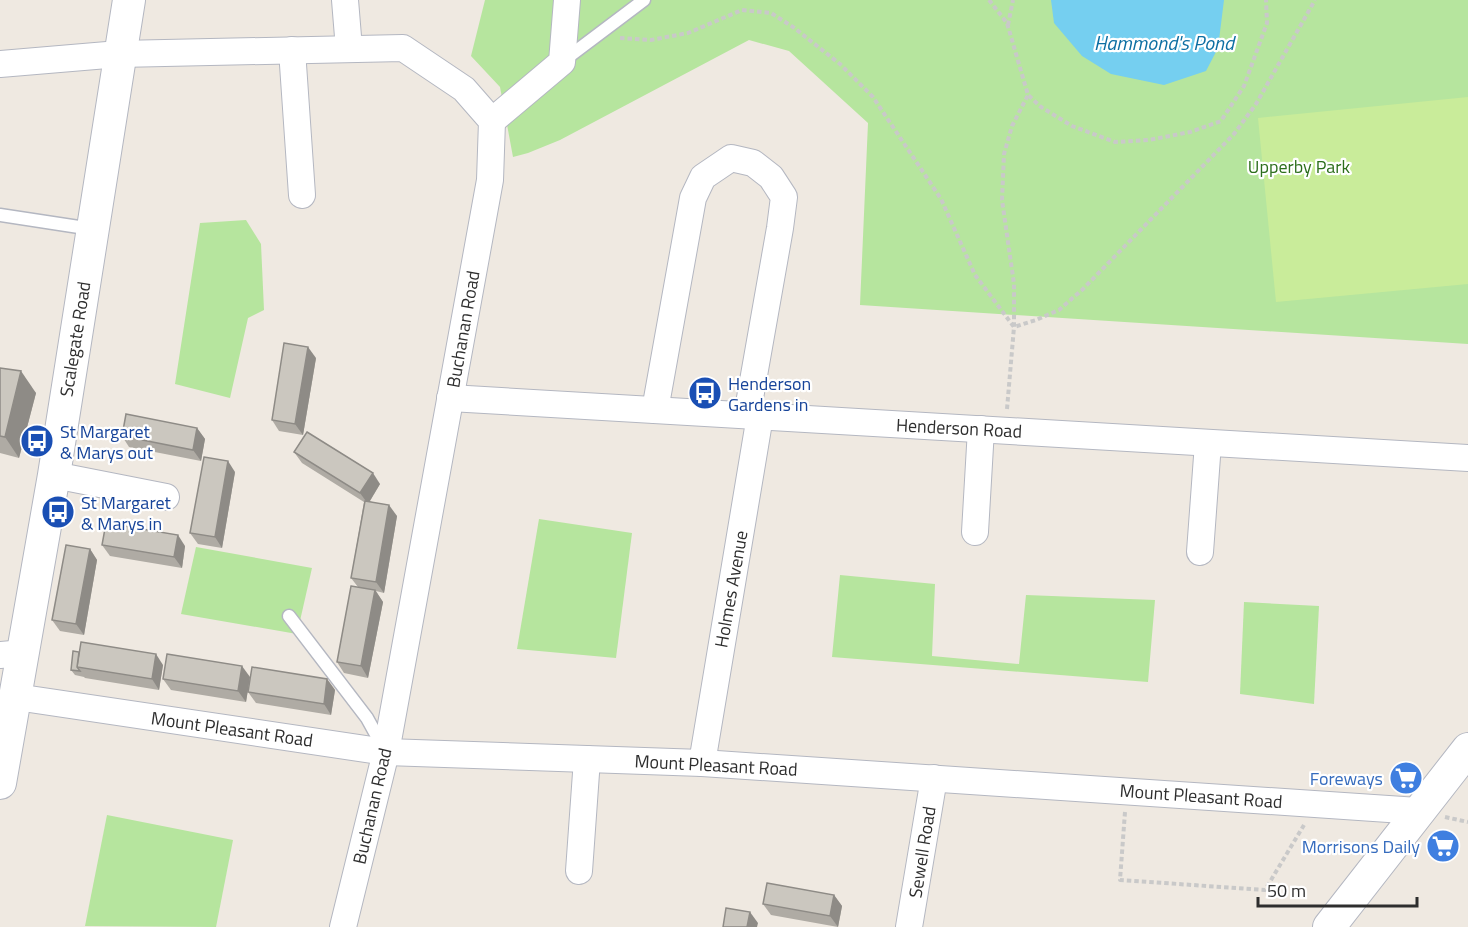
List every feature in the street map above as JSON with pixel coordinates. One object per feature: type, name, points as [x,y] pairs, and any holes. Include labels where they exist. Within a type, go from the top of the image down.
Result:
[{"type":"street","name":"Scalegate Road","points":[[0,783],[16,697],[12,654],[54,475],[129,0]]},
{"type":"street","points":[[345,0],[349,49]]},
{"type":"street","points":[[0,64],[119,54],[403,48],[464,89],[492,121],[562,62],[567,0]]},
{"type":"street","points":[[292,50],[302,195]]},
{"type":"street","name":"Buchanan Road","points":[[343,927],[386,752],[490,180],[492,121]]},
{"type":"street","name":"Holmes Avenue","points":[[655,410],[693,198],[703,177],[731,158],[753,163],[771,177],[784,196],[702,763]]},
{"type":"street","name":"Henderson Road","points":[[450,398],[1468,458]]},
{"type":"street","points":[[975,532],[993,430]]},
{"type":"street","points":[[1200,552],[1208,442]]},
{"type":"street","points":[[54,475],[166,497]]},
{"type":"street","name":"Mount Pleasant Road","points":[[16,697],[386,752],[702,763],[1418,811]]},
{"type":"street","points":[[1329,927],[1468,749]]},
{"type":"street","points":[[579,871],[587,759]]},
{"type":"street","name":"Sewell Road","points":[[909,927],[934,778]]},
{"type":"lane","points":[[562,62],[644,0]]},
{"type":"lane","points":[[0,215],[92,229]]},
{"type":"lane","points":[[290,616],[367,718],[386,752]]},
{"type":"path","points":[[989,0],[1008,25],[1028,95],[1041,107],[1072,126],[1115,142],[1149,140],[1190,132],[1221,121],[1244,86],[1267,23],[1266,0]]},
{"type":"path","points":[[1008,25],[1013,0]]},
{"type":"path","points":[[1014,327],[1059,310],[1083,289],[1234,134],[1256,104],[1315,0]]},
{"type":"path","points":[[610,43],[621,38],[651,40],[688,33],[742,10],[771,13],[793,27],[840,64],[873,97],[941,200],[975,276],[1014,327]]},
{"type":"path","points":[[993,430],[1014,327],[1014,284],[1002,200],[1004,154],[1012,126],[1028,95]]},
{"type":"path","points":[[1127,791],[1120,880],[1232,888],[1265,890],[1317,804]]},
{"type":"green space","name":"Upperby Park","points":[[485,0],[1468,0],[1468,344],[860,305],[868,123],[789,51],[749,40],[560,140],[513,157],[500,87],[471,56]]},
{"type":"green space","points":[[1468,97],[1468,284],[1276,302],[1258,118]]},
{"type":"green space","points":[[246,220],[261,244],[264,310],[248,318],[230,398],[175,384],[200,223]]},
{"type":"green space","points":[[539,519],[632,533],[616,658],[517,649]]},
{"type":"green space","points":[[196,547],[312,568],[297,634],[181,614]]},
{"type":"green space","points":[[840,575],[935,584],[932,656],[1019,664],[1026,595],[1155,600],[1148,682],[832,657]]},
{"type":"green space","points":[[1244,602],[1319,606],[1314,704],[1240,694]]},
{"type":"green space","points":[[107,815],[233,840],[216,927],[85,926]]},
{"type":"water","name":"Hammond's Pond","points":[[1051,0],[1224,0],[1218,48],[1206,71],[1164,85],[1111,74],[1082,56],[1054,23]]},
{"type":"building","points":[[284,343],[308,347],[295,424],[272,420]]},
{"type":"building","points":[[0,368],[21,371],[5,437],[0,436]]},
{"type":"building","points":[[126,414],[197,428],[193,450],[122,436]]},
{"type":"building","points":[[307,432],[373,473],[360,493],[294,452]]},
{"type":"building","points":[[204,457],[228,461],[215,537],[190,533]]},
{"type":"building","points":[[365,501],[389,505],[376,582],[351,578]]},
{"type":"building","points":[[106,523],[178,535],[174,557],[102,545]]},
{"type":"building","points":[[66,545],[90,549],[76,624],[52,620]]},
{"type":"building","points":[[351,586],[375,590],[361,666],[337,662]]},
{"type":"building","points":[[81,642],[156,654],[152,679],[77,667]]},
{"type":"building","points":[[73,651],[79,652],[77,667],[80,671],[71,670]]},
{"type":"building","points":[[167,654],[242,666],[238,691],[163,679]]},
{"type":"building","points":[[252,667],[327,679],[324,704],[248,692]]},
{"type":"building","points":[[767,883],[834,895],[830,916],[763,904]]},
{"type":"building","points":[[726,908],[750,912],[747,927],[723,927]]},
{"type":"place","name":"Henderson Gardens in","points":[[705,393]]},
{"type":"place","name":"St Margaret & Marys out","points":[[37,441]]},
{"type":"place","name":"St Margaret & Marys in","points":[[58,512]]},
{"type":"place","name":"Foreways","points":[[1406,778]]},
{"type":"place","name":"Morrisons Daily","points":[[1443,846]]}]
